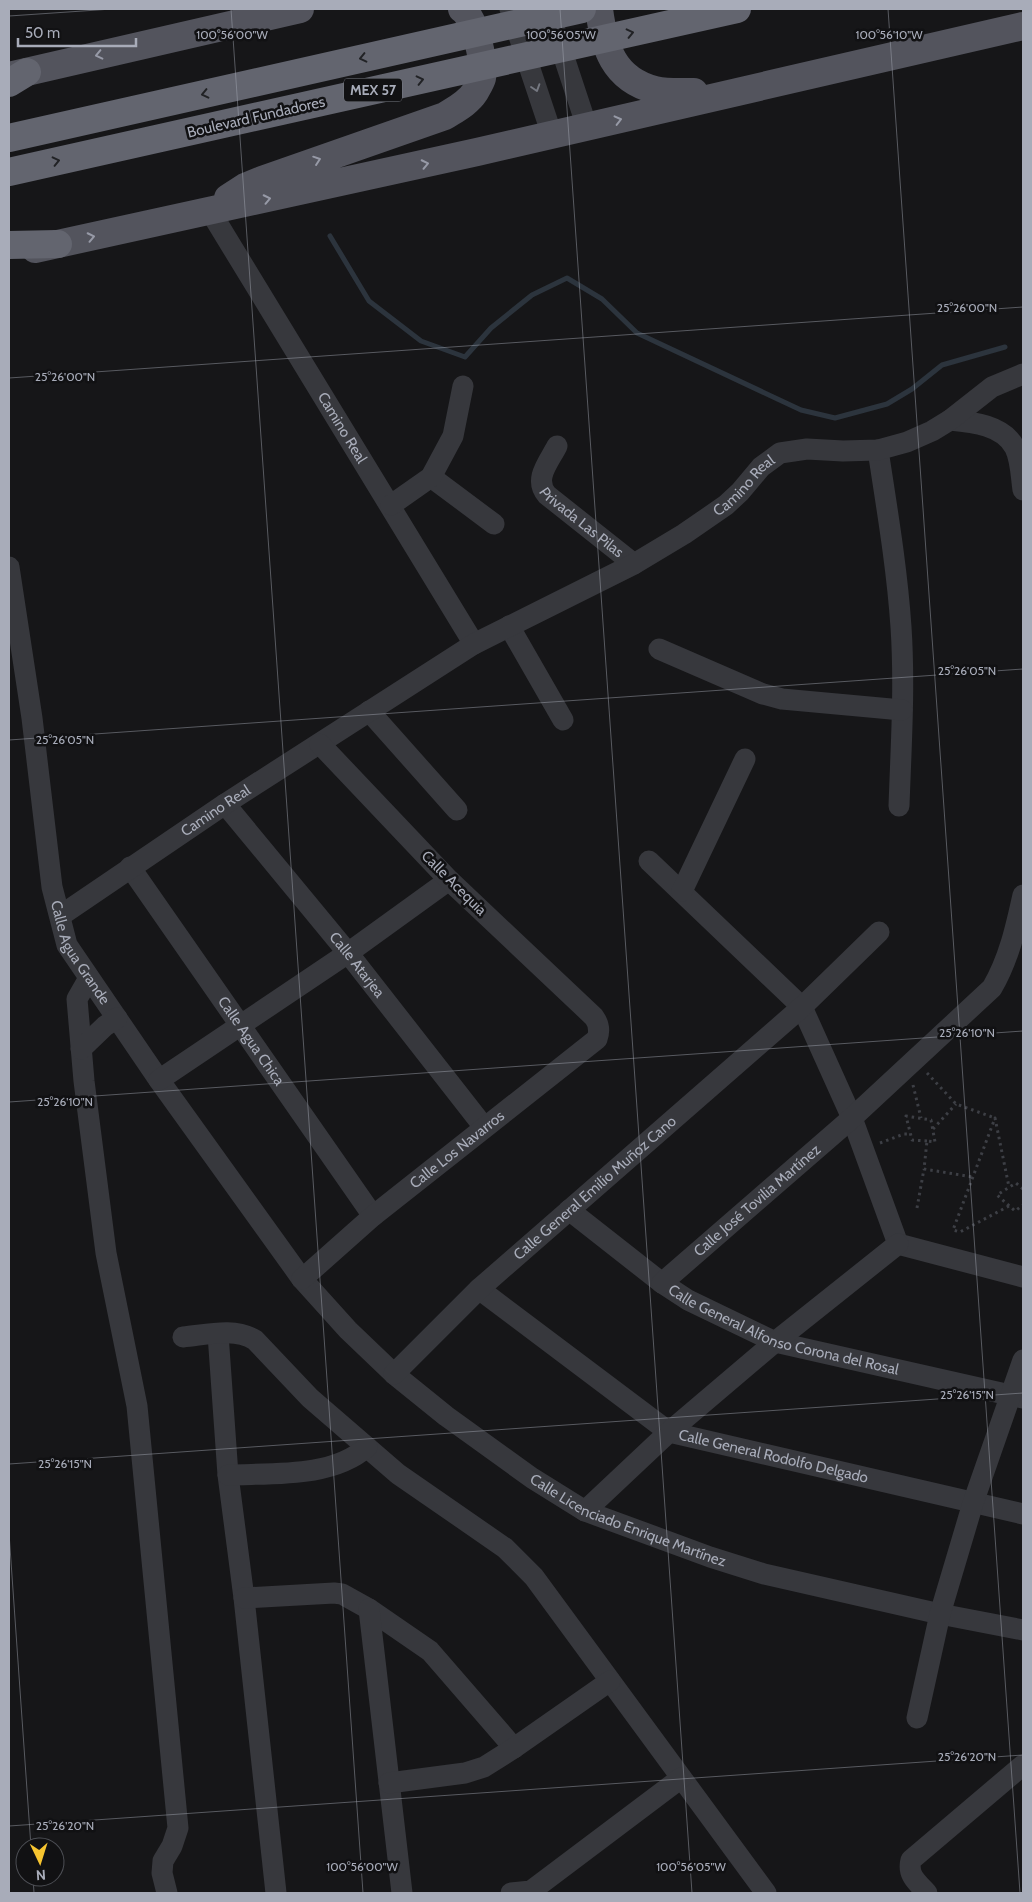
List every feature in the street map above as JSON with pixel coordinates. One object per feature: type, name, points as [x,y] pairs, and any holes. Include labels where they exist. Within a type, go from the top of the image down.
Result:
[{"type":"highway","name":"MEX 57","points":[[9,138],[582,9]]},
{"type":"highway","name":"Boulevard Fundadores","points":[[9,172],[737,9]]},
{"type":"highway","points":[[9,245],[58,244]]},
{"type":"main road","points":[[15,77],[300,9]]},
{"type":"main road","points":[[210,211],[245,186],[445,116],[464,104],[475,93],[482,77],[480,50],[476,31],[466,12],[462,9]]},
{"type":"main road","points":[[599,9],[605,44],[620,71],[634,81],[656,90],[726,94]]},
{"type":"main road","points":[[9,254],[552,135],[1023,26]]},
{"type":"street","points":[[510,9],[552,135]]},
{"type":"street","points":[[548,9],[587,127]]},
{"type":"street","name":"Camino Real","points":[[210,211],[474,644]]},
{"type":"street","name":"Camino Real","points":[[60,916],[225,804],[474,644],[634,564],[684,534],[726,505],[762,467],[780,453],[808,448],[843,451],[878,450],[907,442],[932,431],[950,420],[992,387],[1023,374]]},
{"type":"street","points":[[391,505],[432,477],[453,436],[463,386]]},
{"type":"street","points":[[950,420],[972,422],[990,428],[1009,440],[1017,454],[1023,490]]},
{"type":"street","name":"Privada Las Pilas","points":[[557,446],[541,476],[540,484],[542,489],[634,564]]},
{"type":"street","points":[[878,450],[892,539],[901,628],[902,710],[899,806]]},
{"type":"street","points":[[432,477],[494,524]]},
{"type":"street","name":"Calle Agua Grande","points":[[9,567],[14,631],[32,718],[52,888],[67,945],[159,1080],[302,1279]]},
{"type":"street","points":[[509,626],[563,720]]},
{"type":"street","points":[[659,649],[763,694],[782,699],[902,710]]},
{"type":"street","points":[[370,711],[457,810]]},
{"type":"street","name":"Calle Acequia","points":[[320,744],[448,880],[594,1017]]},
{"type":"street","points":[[682,891],[745,759]]},
{"type":"street","name":"Calle Atarjea","points":[[225,804],[348,953],[484,1126]]},
{"type":"street","points":[[649,861],[802,1007],[852,1118],[898,1244]]},
{"type":"street","name":"Calle Agua Chica","points":[[130,867],[373,1216]]},
{"type":"street","points":[[159,1080],[348,953],[448,880]]},
{"type":"street","name":"Calle José Tovilia Martínez","points":[[662,1283],[852,1118],[992,988],[1002,972],[1023,895]]},
{"type":"street","name":"Calle General Emilio Muñoz Cano","points":[[394,1374],[479,1289],[802,1007],[879,932]]},
{"type":"street","points":[[89,978],[77,999],[81,1049],[106,1253],[137,1406],[178,1828],[172,1846],[163,1861],[162,1873],[167,1893]]},
{"type":"street","name":"Calle Los Navarros","points":[[302,1279],[373,1216],[484,1126],[597,1039],[599,1028],[594,1017]]},
{"type":"street","points":[[81,1049],[105,1026],[117,1018]]},
{"type":"street","name":"Calle General Alfonso Corona del Rosal","points":[[569,1210],[662,1283],[688,1300],[775,1342],[1017,1397]]},
{"type":"street","points":[[898,1244],[1023,1277]]},
{"type":"street","points":[[585,1511],[669,1432],[775,1342],[898,1244]]},
{"type":"street","name":"Calle Licenciado Enrique Martínez","points":[[302,1279],[348,1330],[394,1374],[446,1416],[532,1478],[585,1511],[764,1574],[940,1614],[1023,1630]]},
{"type":"street","name":"Calle General Rodolfo Delgado","points":[[479,1289],[669,1432],[973,1504],[1023,1514]]},
{"type":"street","points":[[183,1337],[241,1333],[255,1340],[310,1398],[398,1474],[505,1548],[516,1558],[534,1577],[766,1893]]},
{"type":"street","points":[[218,1334],[228,1475],[244,1598],[276,1893]]},
{"type":"street","points":[[917,1718],[940,1614],[973,1504],[1017,1397],[1023,1360]]},
{"type":"street","points":[[228,1475],[280,1473],[326,1468],[356,1456],[367,1446]]},
{"type":"street","points":[[244,1598],[342,1594],[369,1609],[430,1651],[514,1748]]},
{"type":"street","points":[[369,1609],[402,1893]]},
{"type":"street","points":[[389,1783],[474,1771],[514,1748],[610,1681]]},
{"type":"street","points":[[927,1893],[911,1875],[911,1860],[1023,1765]]},
{"type":"street","points":[[525,1893],[681,1778]]},
{"type":"path","points":[[924,1070],[956,1104],[995,1118]]},
{"type":"path","points":[[912,1082],[921,1118]]},
{"type":"path","points":[[933,1129],[956,1104]]},
{"type":"path","points":[[906,1116],[931,1120],[933,1129],[935,1142],[912,1140],[906,1116]]},
{"type":"path","points":[[995,1118],[952,1230],[960,1232],[1009,1206]]},
{"type":"path","points":[[995,1118],[1009,1187]]},
{"type":"path","points":[[864,1150],[904,1134],[910,1134]]},
{"type":"path","points":[[917,1208],[927,1141]]},
{"type":"path","points":[[924,1169],[973,1177]]},
{"type":"path","points":[[1023,1188],[1016,1183],[997,1195],[1015,1211],[1023,1207]]},
{"type":"waterway","points":[[330,236],[369,301],[421,341],[465,357],[491,328],[532,295],[567,278],[602,299],[637,333],[801,410],[835,418],[887,404],[912,389],[942,365],[1005,347]]}]
